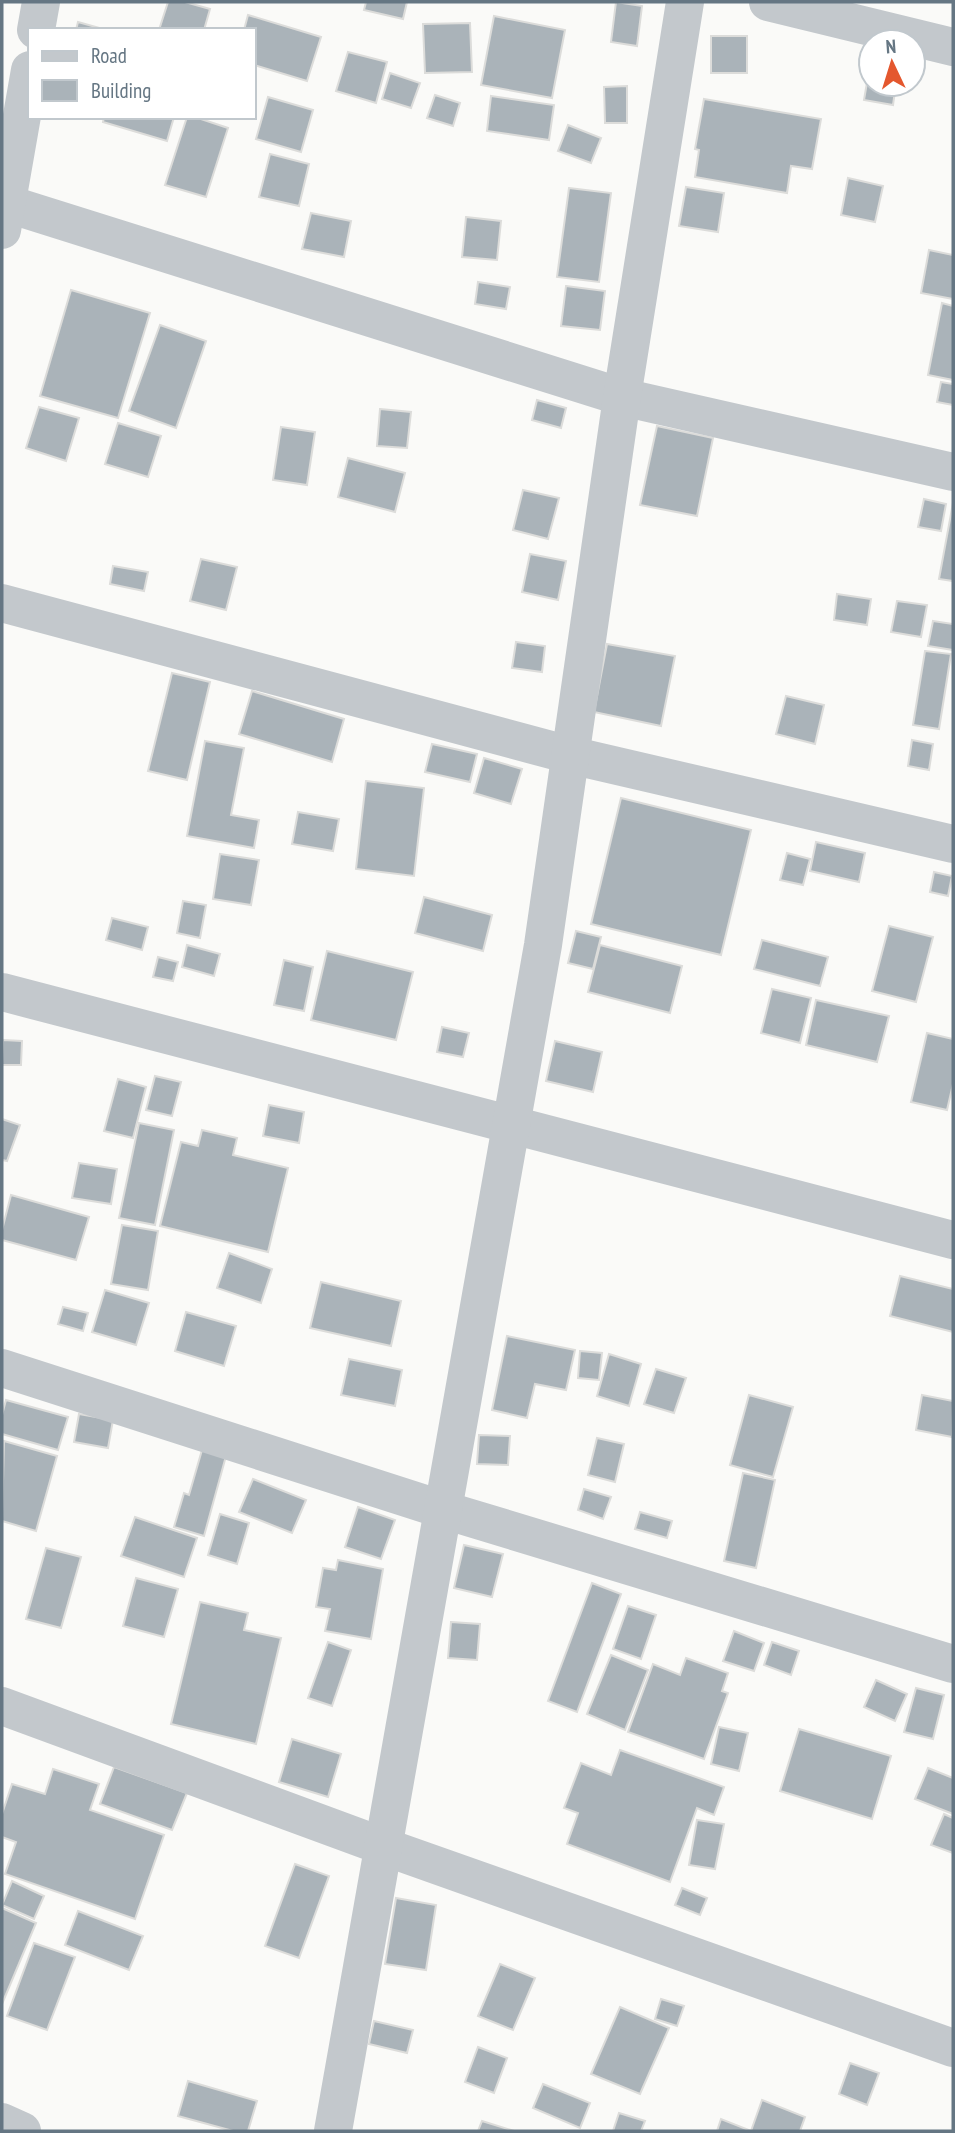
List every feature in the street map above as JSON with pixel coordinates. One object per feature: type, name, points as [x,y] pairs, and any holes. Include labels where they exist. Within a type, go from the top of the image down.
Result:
[{"type":"street","points":[[36,28],[41,2]]},
{"type":"street","points":[[333,2131],[543,946],[622,397],[685,2]]},
{"type":"street","points":[[768,2],[953,47]]},
{"type":"street","points":[[28,81],[4,212],[622,397],[953,472]]},
{"type":"street","points":[[2,603],[570,755],[953,844]]},
{"type":"street","points":[[2,992],[953,1240]]},
{"type":"street","points":[[2,1368],[444,1510],[953,1664]]},
{"type":"street","points":[[2,1706],[384,1847],[953,2048]]},
{"type":"street","points":[[2,2123],[22,2131]]},
{"type":"building","points":[[168,2],[185,2],[210,9],[205,28],[160,28]]},
{"type":"building","points":[[366,2],[407,2],[403,19],[364,10]]},
{"type":"building","points":[[616,2],[642,6],[637,46],[611,42]]},
{"type":"building","points":[[248,15],[321,37],[307,81],[256,66],[256,28],[245,28]]},
{"type":"building","points":[[494,16],[565,30],[552,98],[481,85]]},
{"type":"building","points":[[78,22],[99,28],[76,28]]},
{"type":"building","points":[[470,23],[472,72],[425,73],[423,24]]},
{"type":"building","points":[[711,36],[747,36],[747,73],[711,73]]},
{"type":"building","points":[[348,52],[387,62],[376,103],[336,91]]},
{"type":"building","points":[[390,73],[420,83],[411,108],[382,99]]},
{"type":"building","points":[[627,86],[627,123],[605,123],[604,87]]},
{"type":"building","points":[[435,95],[460,103],[453,126],[427,118]]},
{"type":"building","points":[[491,96],[554,105],[549,140],[487,131]]},
{"type":"building","points":[[268,97],[313,110],[301,152],[256,139]]},
{"type":"building","points":[[864,98],[894,98],[893,105]]},
{"type":"building","points":[[704,99],[821,119],[812,169],[791,166],[787,193],[695,177],[699,150],[695,149]]},
{"type":"building","points":[[104,119],[173,119],[167,141],[103,122]]},
{"type":"building","points":[[186,119],[201,119],[228,128],[206,197],[165,185]]},
{"type":"building","points":[[568,125],[601,138],[591,163],[558,151]]},
{"type":"building","points":[[270,154],[309,164],[299,206],[259,197]]},
{"type":"building","points":[[848,178],[883,186],[875,222],[841,215]]},
{"type":"building","points":[[686,187],[724,193],[718,232],[679,226]]},
{"type":"building","points":[[569,188],[611,193],[599,282],[557,277]]},
{"type":"building","points":[[311,213],[351,221],[344,257],[302,249]]},
{"type":"building","points":[[466,217],[501,221],[497,260],[462,257]]},
{"type":"building","points":[[929,250],[953,255],[953,299],[921,293]]},
{"type":"building","points":[[478,282],[510,287],[506,309],[475,304]]},
{"type":"building","points":[[566,286],[605,291],[600,330],[561,326]]},
{"type":"building","points":[[71,290],[150,313],[118,418],[40,396]]},
{"type":"building","points":[[942,303],[953,306],[953,380],[928,375]]},
{"type":"building","points":[[160,325],[206,341],[176,428],[129,411]]},
{"type":"building","points":[[941,382],[953,384],[953,405],[937,402]]},
{"type":"building","points":[[537,400],[566,408],[561,428],[532,420]]},
{"type":"building","points":[[39,407],[79,418],[66,461],[26,448]]},
{"type":"building","points":[[380,409],[411,412],[407,448],[377,446]]},
{"type":"building","points":[[118,423],[161,436],[148,477],[105,464]]},
{"type":"building","points":[[657,426],[713,438],[697,516],[640,505]]},
{"type":"building","points":[[281,427],[315,432],[307,485],[273,480]]},
{"type":"building","points":[[348,458],[405,473],[395,512],[338,497]]},
{"type":"building","points":[[523,490],[559,498],[548,539],[513,530]]},
{"type":"building","points":[[924,499],[946,504],[941,531],[918,527]]},
{"type":"building","points":[[953,503],[953,581],[939,579]]},
{"type":"building","points":[[530,554],[566,561],[558,600],[522,592]]},
{"type":"building","points":[[201,559],[237,567],[226,610],[190,601]]},
{"type":"building","points":[[113,566],[148,572],[144,591],[110,584]]},
{"type":"building","points":[[837,594],[871,599],[867,625],[834,620]]},
{"type":"building","points":[[897,601],[927,605],[921,637],[891,632]]},
{"type":"building","points":[[933,621],[953,624],[953,650],[928,646]]},
{"type":"building","points":[[516,642],[545,646],[542,672],[512,668]]},
{"type":"building","points":[[607,644],[675,656],[661,726],[594,712]]},
{"type":"building","points":[[925,651],[951,654],[939,729],[913,725]]},
{"type":"building","points":[[172,673],[210,682],[187,780],[148,771]]},
{"type":"building","points":[[252,691],[344,719],[332,762],[239,734]]},
{"type":"building","points":[[786,696],[824,705],[815,744],[776,734]]},
{"type":"building","points":[[912,740],[933,744],[929,770],[908,766]]},
{"type":"building","points":[[205,741],[244,748],[231,815],[259,820],[254,848],[187,836]]},
{"type":"building","points":[[432,744],[477,754],[470,782],[425,772]]},
{"type":"building","points":[[484,758],[522,769],[511,804],[474,793]]},
{"type":"building","points":[[366,781],[424,788],[414,876],[356,869]]},
{"type":"building","points":[[621,798],[751,830],[721,955],[591,924]]},
{"type":"building","points":[[298,812],[339,819],[333,851],[292,844]]},
{"type":"building","points":[[816,842],[865,853],[859,882],[810,871]]},
{"type":"building","points":[[787,853],[810,859],[803,885],[780,880]]},
{"type":"building","points":[[220,854],[259,860],[251,905],[213,899]]},
{"type":"building","points":[[934,872],[952,876],[948,896],[930,892]]},
{"type":"building","points":[[424,897],[492,915],[483,951],[415,933]]},
{"type":"building","points":[[183,901],[206,905],[200,938],[177,933]]},
{"type":"building","points":[[112,918],[148,927],[142,950],[106,940]]},
{"type":"building","points":[[889,926],[933,937],[916,1002],[872,991]]},
{"type":"building","points":[[576,931],[601,937],[593,969],[568,963]]},
{"type":"building","points":[[762,940],[828,957],[820,986],[754,969]]},
{"type":"building","points":[[187,945],[220,954],[214,976],[182,967]]},
{"type":"building","points":[[600,945],[682,966],[670,1013],[588,992]]},
{"type":"building","points":[[327,951],[413,972],[396,1040],[311,1020]]},
{"type":"building","points":[[158,957],[178,962],[173,981],[153,977]]},
{"type":"building","points":[[284,960],[313,967],[304,1011],[274,1005]]},
{"type":"building","points":[[772,989],[811,998],[800,1043],[761,1033]]},
{"type":"building","points":[[816,1000],[889,1016],[877,1062],[806,1045]]},
{"type":"building","points":[[442,1027],[469,1033],[463,1057],[437,1052]]},
{"type":"building","points":[[927,1033],[953,1039],[953,1084],[947,1110],[911,1102]]},
{"type":"building","points":[[3,1040],[22,1041],[21,1065],[2,1065]]},
{"type":"building","points":[[555,1041],[602,1052],[593,1092],[546,1081]]},
{"type":"building","points":[[155,1076],[181,1082],[172,1116],[146,1110]]},
{"type":"building","points":[[118,1079],[146,1087],[133,1138],[104,1131]]},
{"type":"building","points":[[269,1105],[304,1112],[299,1143],[263,1136]]},
{"type":"building","points":[[2,1119],[20,1125],[7,1161],[2,1160]]},
{"type":"building","points":[[139,1123],[174,1130],[155,1225],[119,1218]]},
{"type":"building","points":[[202,1130],[237,1138],[233,1155],[288,1168],[268,1252],[160,1226],[181,1142],[198,1146]]},
{"type":"building","points":[[79,1163],[117,1169],[111,1204],[72,1198]]},
{"type":"building","points":[[11,1195],[89,1217],[76,1260],[2,1240]]},
{"type":"building","points":[[122,1225],[158,1231],[148,1290],[111,1284]]},
{"type":"building","points":[[229,1253],[272,1269],[261,1303],[217,1288]]},
{"type":"building","points":[[900,1276],[953,1289],[953,1332],[890,1316]]},
{"type":"building","points":[[321,1282],[401,1301],[391,1346],[310,1328]]},
{"type":"building","points":[[105,1290],[149,1303],[136,1345],[92,1332]]},
{"type":"building","points":[[63,1307],[88,1313],[83,1331],[58,1324]]},
{"type":"building","points":[[186,1312],[236,1326],[224,1366],[175,1351]]},
{"type":"building","points":[[507,1336],[575,1350],[566,1390],[535,1384],[527,1418],[492,1410]]},
{"type":"building","points":[[580,1351],[602,1353],[599,1380],[578,1378]]},
{"type":"building","points":[[609,1354],[641,1364],[629,1406],[597,1396]]},
{"type":"building","points":[[349,1359],[402,1370],[395,1406],[341,1395]]},
{"type":"building","points":[[656,1369],[686,1378],[674,1413],[644,1404]]},
{"type":"building","points":[[749,1395],[793,1407],[773,1477],[730,1465]]},
{"type":"building","points":[[922,1395],[953,1401],[952,1437],[916,1430]]},
{"type":"building","points":[[6,1400],[68,1417],[58,1450],[2,1434],[2,1415]]},
{"type":"building","points":[[79,1414],[113,1420],[108,1448],[74,1442]]},
{"type":"building","points":[[479,1435],[510,1436],[508,1465],[477,1464]]},
{"type":"building","points":[[597,1438],[624,1444],[615,1482],[588,1475]]},
{"type":"building","points":[[4,1441],[57,1456],[36,1531],[2,1521]]},
{"type":"building","points":[[202,1450],[226,1456],[204,1536],[174,1527],[184,1493],[189,1495]]},
{"type":"building","points":[[743,1473],[775,1480],[756,1568],[724,1561]]},
{"type":"building","points":[[253,1479],[306,1500],[292,1533],[239,1512]]},
{"type":"building","points":[[584,1489],[611,1497],[603,1519],[578,1510]]},
{"type":"building","points":[[358,1507],[395,1520],[381,1559],[345,1547]]},
{"type":"building","points":[[640,1512],[672,1521],[667,1538],[635,1529]]},
{"type":"building","points":[[220,1514],[249,1523],[237,1564],[208,1555]]},
{"type":"building","points":[[135,1517],[197,1538],[184,1577],[121,1556]]},
{"type":"building","points":[[464,1545],[503,1554],[492,1597],[454,1588]]},
{"type":"building","points":[[46,1548],[81,1557],[61,1628],[26,1619]]},
{"type":"building","points":[[338,1560],[383,1569],[371,1639],[325,1631],[330,1609],[316,1607],[323,1568],[336,1570]]},
{"type":"building","points":[[136,1578],[178,1589],[164,1637],[123,1626]]},
{"type":"building","points":[[592,1583],[621,1594],[577,1712],[548,1701]]},
{"type":"building","points":[[200,1602],[248,1613],[244,1630],[281,1638],[256,1744],[171,1724]]},
{"type":"building","points":[[628,1606],[656,1615],[641,1659],[613,1649]]},
{"type":"building","points":[[451,1622],[480,1624],[477,1660],[448,1658]]},
{"type":"building","points":[[734,1631],[764,1643],[754,1671],[723,1661]]},
{"type":"building","points":[[328,1642],[351,1650],[332,1706],[308,1698]]},
{"type":"building","points":[[772,1642],[799,1651],[791,1675],[764,1665]]},
{"type":"building","points":[[611,1655],[648,1670],[625,1730],[587,1714]]},
{"type":"building","points":[[686,1658],[728,1673],[722,1691],[728,1693],[704,1759],[628,1732],[653,1664],[680,1675]]},
{"type":"building","points":[[876,1680],[907,1694],[895,1721],[864,1707]]},
{"type":"building","points":[[916,1688],[944,1695],[933,1739],[904,1732]]},
{"type":"building","points":[[719,1727],[748,1733],[739,1771],[711,1764]]},
{"type":"building","points":[[799,1729],[891,1756],[872,1819],[780,1791]]},
{"type":"building","points":[[292,1739],[341,1754],[328,1797],[279,1782]]},
{"type":"building","points":[[620,1750],[724,1787],[714,1815],[697,1808],[670,1882],[567,1844],[578,1813],[564,1808],[581,1763],[611,1775]]},
{"type":"building","points":[[114,1767],[187,1793],[172,1830],[100,1804]]},
{"type":"building","points":[[928,1768],[953,1778],[953,1814],[915,1799]]},
{"type":"building","points":[[53,1769],[99,1784],[90,1810],[164,1835],[135,1919],[5,1874],[16,1842],[2,1837],[2,1814],[12,1784],[45,1794]]},
{"type":"building","points":[[944,1814],[953,1818],[953,1853],[931,1845]]},
{"type":"building","points":[[697,1820],[724,1824],[715,1869],[689,1865]]},
{"type":"building","points":[[295,1864],[329,1876],[299,1958],[265,1946]]},
{"type":"building","points":[[12,1881],[44,1896],[34,1919],[2,1905]]},
{"type":"building","points":[[682,1888],[707,1898],[700,1915],[675,1905]]},
{"type":"building","points":[[396,1898],[436,1905],[426,1970],[385,1964]]},
{"type":"building","points":[[2,1908],[36,1923],[2,2004]]},
{"type":"building","points":[[78,1911],[143,1936],[129,1970],[65,1945]]},
{"type":"building","points":[[34,1943],[75,1957],[47,2030],[7,2016]]},
{"type":"building","points":[[500,1964],[535,1978],[513,2030],[478,2016]]},
{"type":"building","points":[[661,1999],[684,2006],[677,2026],[655,2019]]},
{"type":"building","points":[[620,2007],[669,2028],[640,2094],[591,2074]]},
{"type":"building","points":[[374,2021],[413,2030],[407,2053],[369,2044]]},
{"type":"building","points":[[478,2047],[507,2058],[494,2093],[465,2082]]},
{"type":"building","points":[[850,2063],[879,2073],[867,2105],[839,2094]]},
{"type":"building","points":[[188,2081],[257,2101],[248,2131],[233,2131],[178,2116]]},
{"type":"building","points":[[543,2084],[590,2103],[580,2128],[533,2108]]},
{"type":"building","points":[[762,2100],[805,2117],[800,2131],[751,2131]]},
{"type":"building","points":[[619,2113],[645,2121],[641,2131],[613,2131]]},
{"type":"building","points":[[721,2119],[751,2131],[717,2131]]},
{"type":"building","points":[[482,2121],[514,2131],[478,2131]]}]
